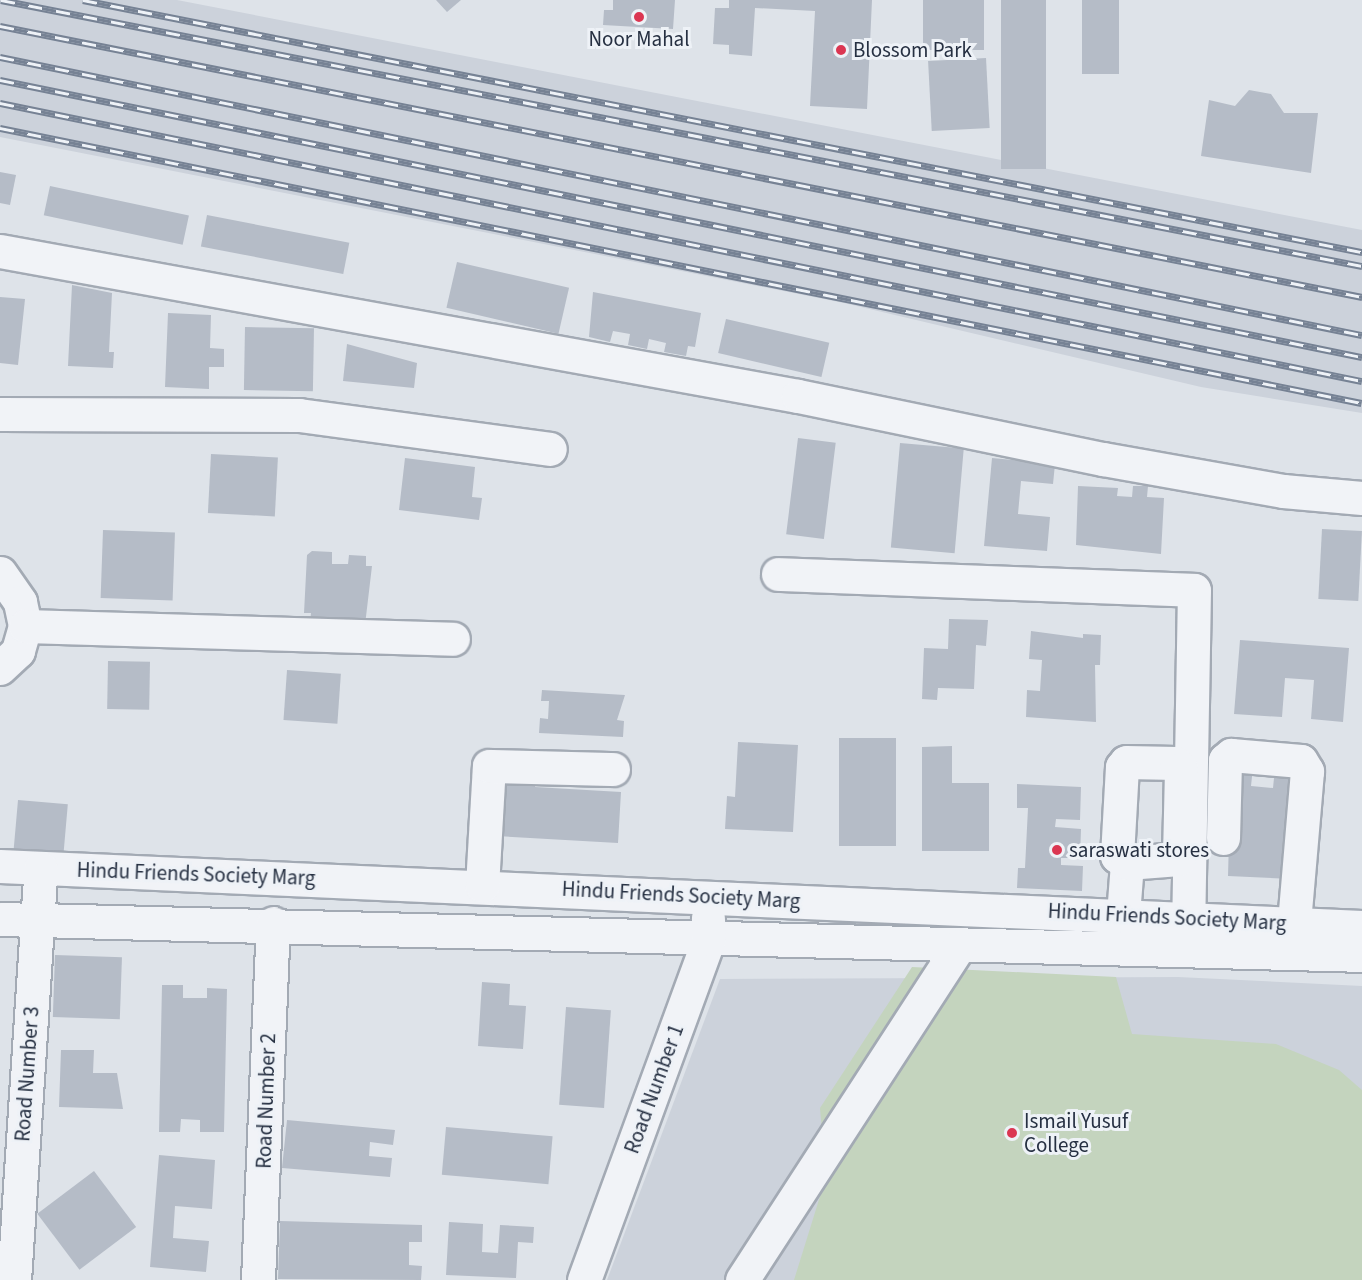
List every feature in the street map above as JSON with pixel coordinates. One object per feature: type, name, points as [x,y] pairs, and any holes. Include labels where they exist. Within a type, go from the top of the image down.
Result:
[{"type":"street","points":[[0,251],[786,394],[1103,459],[1283,491],[1362,498]]},
{"type":"street","points":[[0,414],[299,415],[550,449]]},
{"type":"street","points":[[0,573],[20,602],[24,626],[18,651],[0,668]]},
{"type":"street","points":[[778,574],[1194,590],[1189,934]]},
{"type":"street","points":[[24,626],[453,639]]},
{"type":"street","points":[[1191,824],[1223,832],[1225,768],[1231,754],[1301,761],[1307,771],[1294,923]]},
{"type":"street","points":[[482,886],[489,766],[614,769]]},
{"type":"street","points":[[1191,767],[1225,768]]},
{"type":"street","points":[[1123,915],[1127,863]]},
{"type":"street","name":"Hindu Friends Society Marg","points":[[0,866],[1123,915],[1189,934],[1362,955]]},
{"type":"street","name":"Road Number 3","points":[[14,1280],[41,868]]},
{"type":"street","name":"Road Number 1","points":[[584,1280],[709,939],[707,896]]},
{"type":"street","name":"Hindu Friends Society Marg","points":[[0,919],[273,923],[959,946],[1189,934],[1294,923],[1362,927]]},
{"type":"street","name":"Road Number 2","points":[[258,1280],[273,923]]},
{"type":"street","points":[[742,1280],[959,946]]},
{"type":"shaded area","points":[[0,0],[177,0],[1362,230],[1362,413],[1201,387],[844,303],[0,137]]},
{"type":"shaded area","name":"Ismail Yusuf College","points":[[1178,977],[1362,986],[1362,1280],[607,1280],[720,979]]},
{"type":"green space","name":"Ismail Yusuf College","points":[[912,967],[1116,977],[1132,1034],[1276,1044],[1339,1070],[1362,1090],[1362,1280],[794,1280],[826,1177],[820,1108]]},
{"type":"building","points":[[436,0],[461,0],[447,12]]},
{"type":"building","name":"Noor Mahal","points":[[613,0],[675,0],[673,29],[603,25],[604,10],[613,10]]},
{"type":"building","name":"Blossom Park","points":[[729,0],[872,0],[867,109],[810,106],[815,11],[755,8],[752,56],[729,54],[729,45],[713,44],[715,8],[729,8]]},
{"type":"building","points":[[923,0],[984,0],[984,50],[923,50]]},
{"type":"building","points":[[1001,0],[1046,0],[1046,169],[1001,169]]},
{"type":"building","points":[[1082,0],[1119,0],[1119,74],[1082,74]]},
{"type":"building","points":[[986,58],[990,128],[932,131],[928,61]]},
{"type":"building","points":[[1249,90],[1271,94],[1284,113],[1318,113],[1311,173],[1201,156],[1209,100],[1235,106]]},
{"type":"building","points":[[0,172],[16,175],[10,205],[0,203]]},
{"type":"building","points":[[50,186],[189,216],[183,245],[44,215]]},
{"type":"building","points":[[207,215],[349,243],[343,274],[201,246]]},
{"type":"building","points":[[457,262],[569,288],[558,334],[446,308]]},
{"type":"building","points":[[72,285],[112,293],[109,352],[114,352],[113,368],[68,366]]},
{"type":"building","points":[[593,292],[701,313],[695,347],[688,346],[686,356],[664,352],[666,343],[649,339],[647,349],[628,345],[630,334],[613,331],[610,342],[589,337]]},
{"type":"building","points":[[0,297],[25,299],[18,365],[0,363]]},
{"type":"building","points":[[168,313],[211,315],[210,348],[224,349],[224,367],[209,367],[209,389],[165,387]]},
{"type":"building","points":[[726,319],[829,343],[821,377],[718,353]]},
{"type":"building","points":[[245,327],[314,328],[313,391],[244,390]]},
{"type":"building","points":[[347,344],[417,363],[414,388],[343,381]]},
{"type":"building","points":[[798,438],[836,443],[824,539],[786,534]]},
{"type":"building","points":[[900,443],[964,449],[955,553],[891,548]]},
{"type":"building","points":[[211,454],[278,458],[275,516],[208,513]]},
{"type":"building","points":[[405,458],[475,467],[472,497],[482,498],[479,520],[399,510]]},
{"type":"building","points":[[992,458],[1055,464],[1053,484],[1021,481],[1018,514],[1050,517],[1047,551],[984,546]]},
{"type":"building","points":[[1078,486],[1118,488],[1117,496],[1132,497],[1133,486],[1148,486],[1147,497],[1164,498],[1161,554],[1076,545]]},
{"type":"building","points":[[1322,529],[1362,531],[1358,601],[1318,599]]},
{"type":"building","points":[[103,530],[175,533],[173,600],[101,598]]},
{"type":"building","points":[[312,551],[332,552],[332,564],[348,564],[349,555],[366,556],[366,566],[372,566],[365,625],[310,623],[311,613],[304,613],[307,555]]},
{"type":"building","points":[[949,619],[988,620],[986,646],[976,645],[974,689],[938,688],[937,700],[922,699],[924,648],[948,649]]},
{"type":"building","points":[[1031,631],[1083,638],[1083,634],[1101,635],[1100,665],[1095,665],[1096,722],[1026,717],[1027,690],[1040,691],[1042,660],[1029,659]]},
{"type":"building","points":[[1240,640],[1349,648],[1343,722],[1311,719],[1314,680],[1285,678],[1282,717],[1234,714]]},
{"type":"building","points":[[108,661],[150,662],[149,710],[107,709]]},
{"type":"building","points":[[287,670],[341,674],[337,724],[284,720]]},
{"type":"building","points":[[542,690],[625,695],[617,720],[624,721],[623,737],[539,733],[540,718],[548,719],[549,701],[541,701]]},
{"type":"building","points":[[839,738],[896,738],[896,846],[839,846]]},
{"type":"building","points":[[738,742],[798,745],[793,832],[725,829],[727,796],[735,797]]},
{"type":"building","points":[[952,746],[952,783],[989,783],[989,851],[922,851],[922,747]]},
{"type":"building","points":[[1231,765],[1253,767],[1251,786],[1273,788],[1275,768],[1297,770],[1291,879],[1228,876]]},
{"type":"building","points":[[501,771],[536,773],[535,787],[621,792],[618,843],[497,836]]},
{"type":"building","points":[[1017,784],[1081,787],[1080,820],[1056,819],[1055,827],[1081,829],[1080,858],[1061,858],[1061,865],[1083,866],[1082,891],[1017,888],[1018,868],[1025,868],[1028,808],[1017,808]]},
{"type":"building","points":[[18,800],[68,804],[63,857],[13,853]]},
{"type":"building","points":[[55,955],[122,957],[120,1019],[53,1017]]},
{"type":"building","points":[[482,982],[510,984],[509,1005],[526,1006],[523,1049],[478,1046]]},
{"type":"building","points":[[162,985],[183,985],[183,998],[207,998],[207,988],[227,989],[224,1132],[200,1132],[200,1120],[181,1119],[180,1132],[159,1132]]},
{"type":"building","points":[[566,1007],[611,1010],[604,1108],[559,1105]]},
{"type":"building","points":[[61,1050],[94,1050],[93,1073],[117,1073],[123,1109],[59,1107]]},
{"type":"building","points":[[287,1120],[395,1130],[393,1145],[370,1142],[369,1156],[392,1158],[390,1177],[282,1168]]},
{"type":"building","points":[[446,1127],[553,1136],[548,1184],[442,1175]]},
{"type":"building","points":[[159,1155],[215,1160],[212,1209],[175,1206],[173,1238],[209,1241],[206,1272],[150,1267]]},
{"type":"building","points":[[94,1171],[136,1227],[79,1270],[37,1214]]},
{"type":"building","points":[[280,1221],[422,1225],[422,1242],[409,1242],[409,1265],[422,1266],[421,1280],[278,1279]]},
{"type":"building","points":[[449,1222],[483,1224],[482,1252],[498,1253],[500,1225],[534,1227],[533,1243],[518,1242],[516,1278],[446,1275]]},
{"type":"railway","points":[[1,0],[1362,266]]},
{"type":"railway","points":[[83,0],[1362,252]]},
{"type":"railway","points":[[0,26],[1362,297]]},
{"type":"railway","points":[[0,57],[1362,335]]},
{"type":"railway","points":[[0,80],[1362,357]]},
{"type":"railway","points":[[0,103],[1362,381]]},
{"type":"railway","points":[[0,128],[1362,403]]},
{"type":"place","name":"Noor Mahal","points":[[639,17]]},
{"type":"place","name":"Blossom Park","points":[[841,50]]},
{"type":"place","name":"saraswati stores","points":[[1057,850]]},
{"type":"place","name":"Ismail Yusuf College","points":[[1012,1133]]}]
